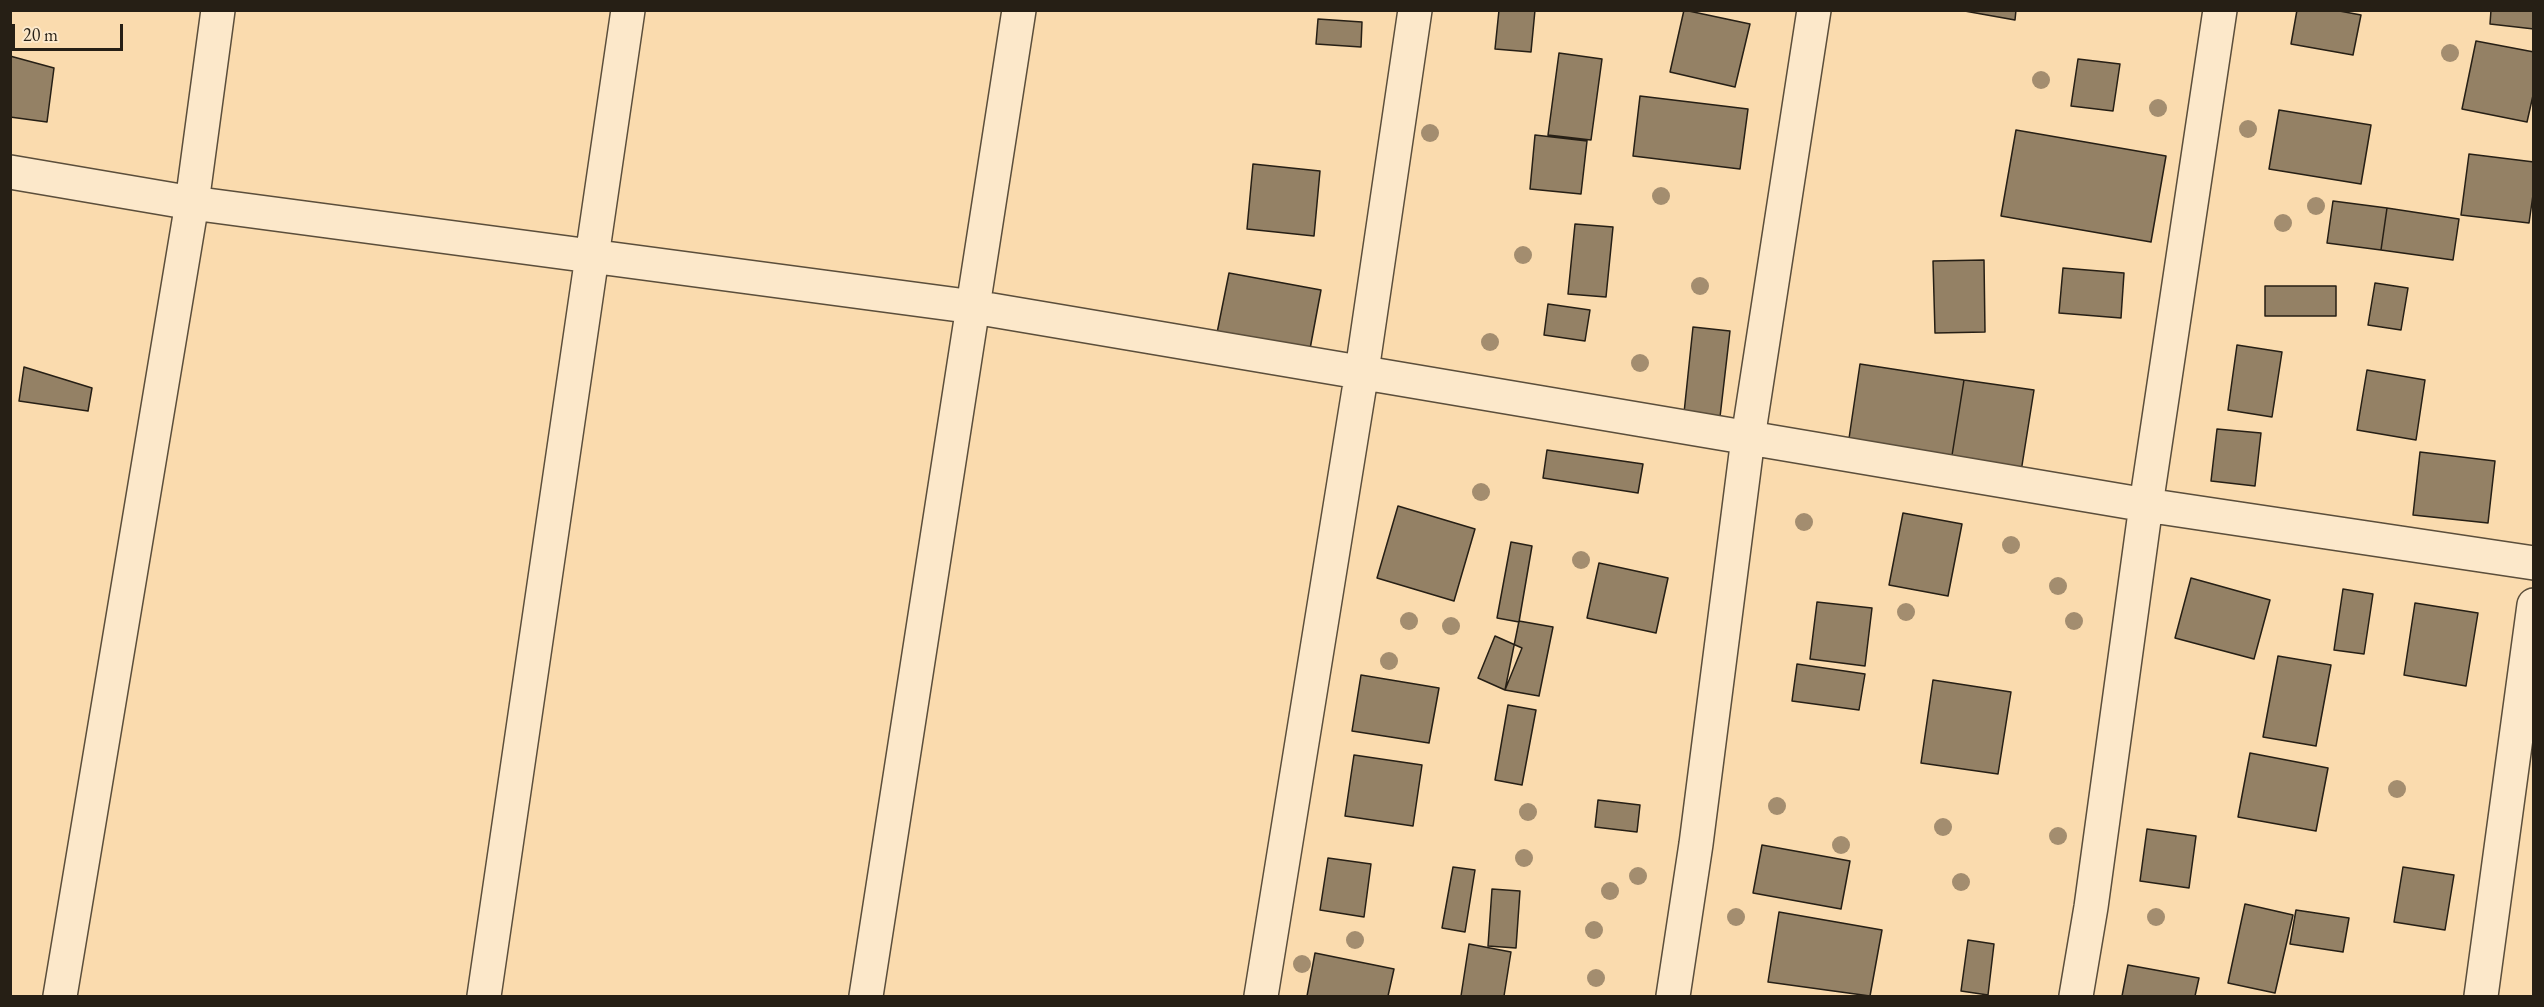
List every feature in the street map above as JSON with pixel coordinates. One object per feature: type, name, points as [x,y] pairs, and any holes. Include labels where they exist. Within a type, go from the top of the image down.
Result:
[{"type":"street","points":[[60,996],[192,203],[218,10]]},
{"type":"street","points":[[484,996],[628,10]]},
{"type":"street","points":[[866,996],[1019,10]]},
{"type":"street","points":[[1261,996],[1362,371],[1415,10]]},
{"type":"street","points":[[1673,996],[1696,844],[1748,438],[1814,10]]},
{"type":"street","points":[[2076,996],[2091,907],[2146,505],[2220,10]]},
{"type":"street","points":[[10,172],[192,203],[591,258],[974,307],[2146,505],[2534,562]]},
{"type":"street","points":[[2481,996],[2534,605]]},
{"type":"building","points":[[1499,10],[1535,10],[1531,52],[1495,49]]},
{"type":"building","points":[[1684,10],[1750,24],[1735,87],[1670,72]]},
{"type":"building","points":[[1959,10],[2016,10],[2015,20]]},
{"type":"building","points":[[2297,10],[2334,10],[2361,15],[2353,55],[2291,44]]},
{"type":"building","points":[[2491,10],[2534,10],[2534,29],[2490,24]]},
{"type":"building","points":[[1318,19],[1362,22],[1361,47],[1316,44]]},
{"type":"building","points":[[2476,41],[2534,52],[2534,91],[2527,122],[2462,109]]},
{"type":"building","points":[[1559,53],[1602,59],[1591,140],[1548,135]]},
{"type":"building","points":[[10,56],[54,68],[47,122],[10,117]]},
{"type":"building","points":[[2078,59],[2120,64],[2113,111],[2071,106]]},
{"type":"building","points":[[1640,96],[1748,109],[1740,169],[1633,156]]},
{"type":"building","points":[[2279,110],[2371,125],[2361,184],[2269,169]]},
{"type":"building","points":[[2016,130],[2166,156],[2151,242],[2001,216]]},
{"type":"building","points":[[1535,135],[1587,141],[1581,194],[1530,189]]},
{"type":"building","points":[[2469,154],[2534,162],[2534,188],[2529,223],[2461,215]]},
{"type":"building","points":[[1253,164],[1320,171],[1314,236],[1247,229]]},
{"type":"building","points":[[2333,201],[2387,208],[2381,250],[2327,243]]},
{"type":"building","points":[[2387,208],[2459,219],[2453,260],[2381,250]]},
{"type":"building","points":[[1575,224],[1613,227],[1606,297],[1568,294]]},
{"type":"building","points":[[1984,260],[1985,332],[1935,333],[1933,261]]},
{"type":"building","points":[[2063,268],[2124,273],[2121,318],[2059,313]]},
{"type":"building","points":[[1229,273],[1321,290],[1310,349],[1217,333]]},
{"type":"building","points":[[2375,283],[2408,288],[2401,330],[2368,325]]},
{"type":"building","points":[[2265,286],[2336,286],[2336,316],[2265,316]]},
{"type":"building","points":[[1548,304],[1590,310],[1585,341],[1544,335]]},
{"type":"building","points":[[1693,327],[1730,331],[1720,417],[1684,413]]},
{"type":"building","points":[[2237,345],[2282,352],[2272,417],[2228,410]]},
{"type":"building","points":[[1860,364],[1964,380],[1950,468],[1847,452]]},
{"type":"building","points":[[24,367],[92,388],[88,411],[19,401]]},
{"type":"building","points":[[2367,370],[2425,380],[2416,440],[2357,430]]},
{"type":"building","points":[[1964,380],[2034,390],[2020,478],[1950,468]]},
{"type":"building","points":[[2217,429],[2261,433],[2255,486],[2211,481]]},
{"type":"building","points":[[1547,450],[1643,464],[1638,493],[1543,478]]},
{"type":"building","points":[[2420,452],[2495,461],[2488,523],[2413,515]]},
{"type":"building","points":[[1398,506],[1475,529],[1454,601],[1377,578]]},
{"type":"building","points":[[1903,513],[1962,524],[1948,596],[1889,585]]},
{"type":"building","points":[[1511,542],[1532,546],[1519,622],[1497,618]]},
{"type":"building","points":[[1599,563],[1668,578],[1656,633],[1587,618]]},
{"type":"building","points":[[2191,578],[2270,600],[2254,659],[2175,638]]},
{"type":"building","points":[[2343,589],[2373,594],[2364,654],[2334,650]]},
{"type":"building","points":[[1817,602],[1872,608],[1865,666],[1810,659]]},
{"type":"building","points":[[2415,603],[2478,613],[2466,686],[2404,675]]},
{"type":"building","points":[[1519,621],[1553,627],[1539,696],[1505,690]]},
{"type":"building","points":[[1495,636],[1522,648],[1505,690],[1478,678]]},
{"type":"building","points":[[2278,656],[2331,665],[2316,746],[2263,737]]},
{"type":"building","points":[[1797,664],[1865,674],[1859,710],[1792,701]]},
{"type":"building","points":[[1361,675],[1439,688],[1429,743],[1352,731]]},
{"type":"building","points":[[1933,680],[2011,692],[1998,774],[1921,763]]},
{"type":"building","points":[[1508,705],[1536,710],[1522,785],[1495,780]]},
{"type":"building","points":[[2250,753],[2328,768],[2316,831],[2238,817]]},
{"type":"building","points":[[1354,755],[1422,765],[1413,826],[1345,816]]},
{"type":"building","points":[[1598,800],[1640,805],[1637,832],[1595,827]]},
{"type":"building","points":[[2147,829],[2196,836],[2189,888],[2140,881]]},
{"type":"building","points":[[1762,845],[1850,861],[1841,909],[1753,893]]},
{"type":"building","points":[[1328,858],[1371,864],[1364,917],[1320,910]]},
{"type":"building","points":[[1453,867],[1475,870],[1465,932],[1442,928]]},
{"type":"building","points":[[2403,867],[2454,875],[2445,930],[2394,922]]},
{"type":"building","points":[[1492,889],[1520,891],[1516,948],[1488,946]]},
{"type":"building","points":[[2245,904],[2293,915],[2275,993],[2228,983]]},
{"type":"building","points":[[2296,910],[2349,918],[2343,952],[2290,944]]},
{"type":"building","points":[[1779,912],[1882,930],[1870,996],[1768,982]]},
{"type":"building","points":[[1968,940],[1994,944],[1988,995],[1961,991]]},
{"type":"building","points":[[1469,944],[1511,952],[1504,996],[1461,996]]},
{"type":"building","points":[[1315,953],[1394,969],[1388,996],[1307,996]]},
{"type":"building","points":[[2128,965],[2199,978],[2195,996],[2122,996]]}]
